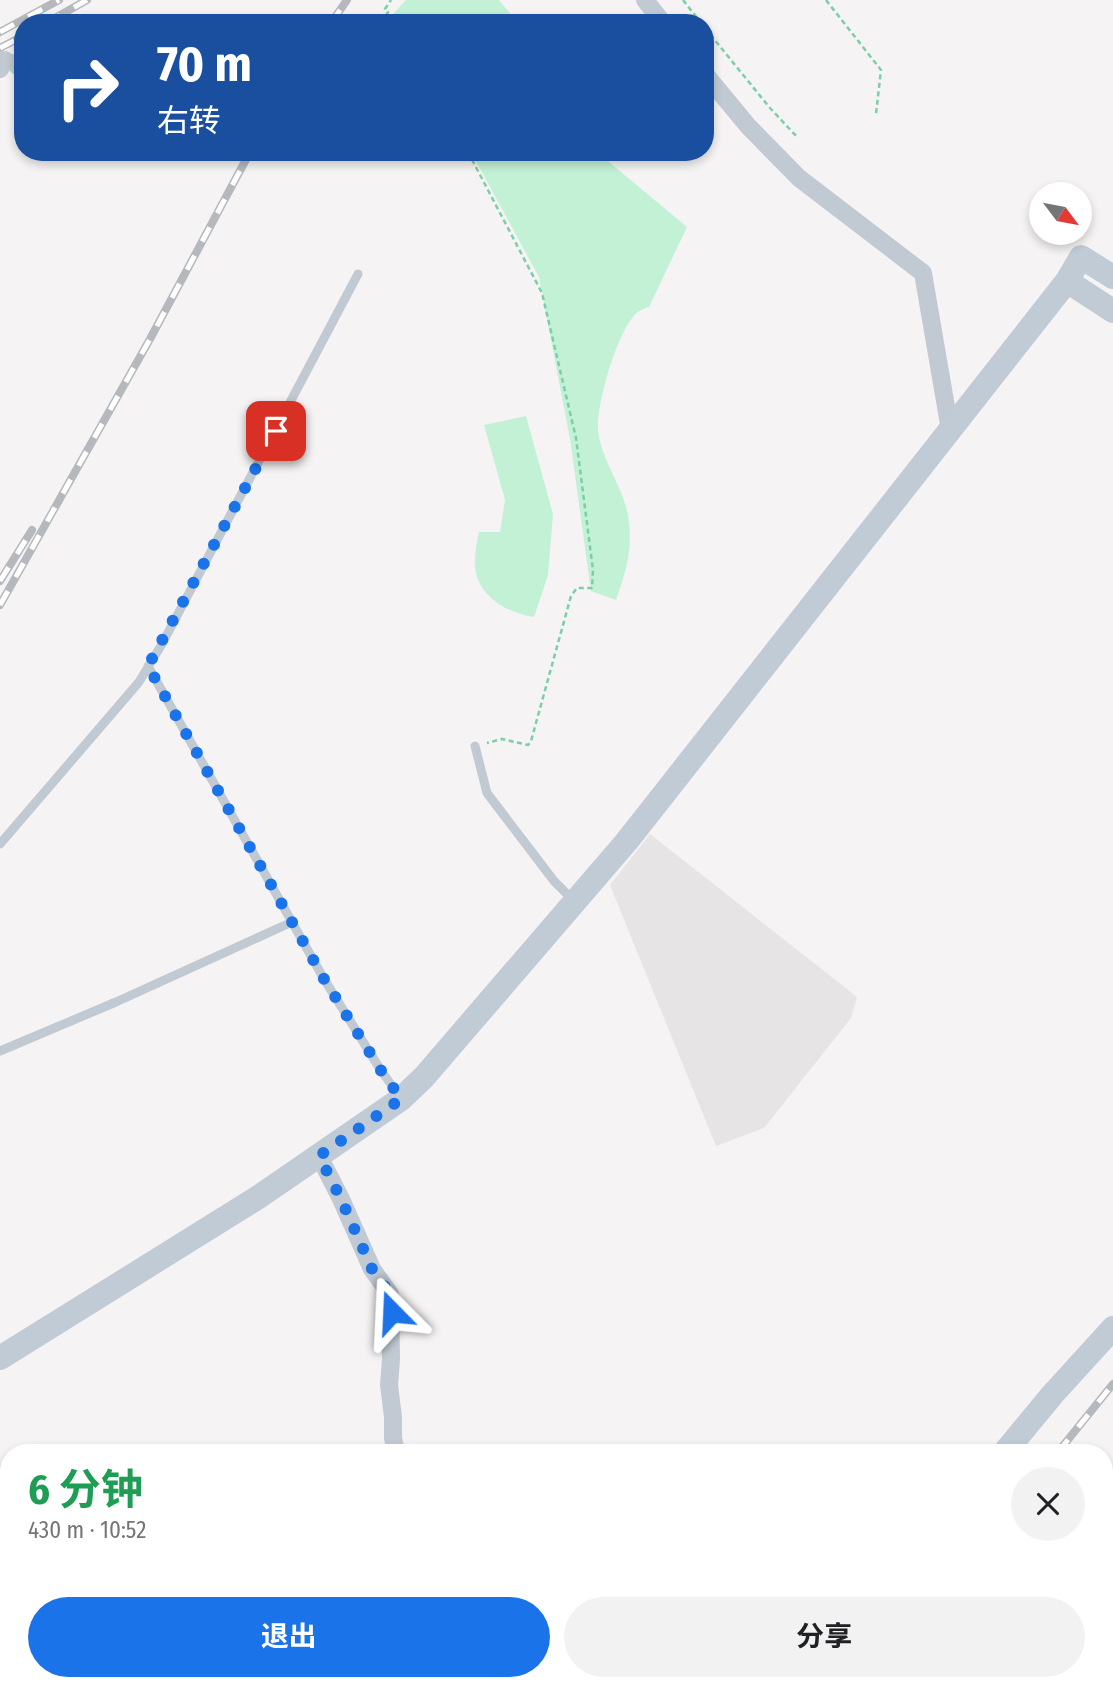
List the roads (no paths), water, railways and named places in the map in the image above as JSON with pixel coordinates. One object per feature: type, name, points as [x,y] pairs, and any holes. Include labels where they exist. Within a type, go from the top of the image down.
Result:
[{"type":"street","points":[[645,0],[656,14]]},
{"type":"street","points":[[714,85],[748,127],[799,178],[923,274],[950,429]]},
{"type":"street","points":[[0,1358],[257,1198],[401,1099],[424,1077],[627,841],[1067,281],[1081,257],[1113,278]]},
{"type":"street","points":[[1067,281],[1113,311]]},
{"type":"street","points":[[319,1156],[372,1269],[390,1294],[389,1385],[394,1444]]},
{"type":"street","points":[[1012,1444],[1113,1328]]},
{"type":"lane","points":[[0,844],[139,681],[162,644],[358,274]]},
{"type":"lane","points":[[148,666],[292,922],[366,1047],[401,1099]]},
{"type":"lane","points":[[475,746],[487,793],[554,881],[575,902]]},
{"type":"lane","points":[[0,1051],[292,922]]},
{"type":"railway","points":[[33,14],[59,0]]},
{"type":"railway","points":[[62,14],[87,0]]},
{"type":"railway","points":[[337,14],[347,0]]},
{"type":"railway","points":[[0,32],[14,24]]},
{"type":"railway","points":[[0,48],[14,41]]},
{"type":"railway","points":[[0,605],[150,339],[245,161]]},
{"type":"railway","points":[[0,581],[32,530]]},
{"type":"railway","points":[[1064,1444],[1113,1384]]}]
